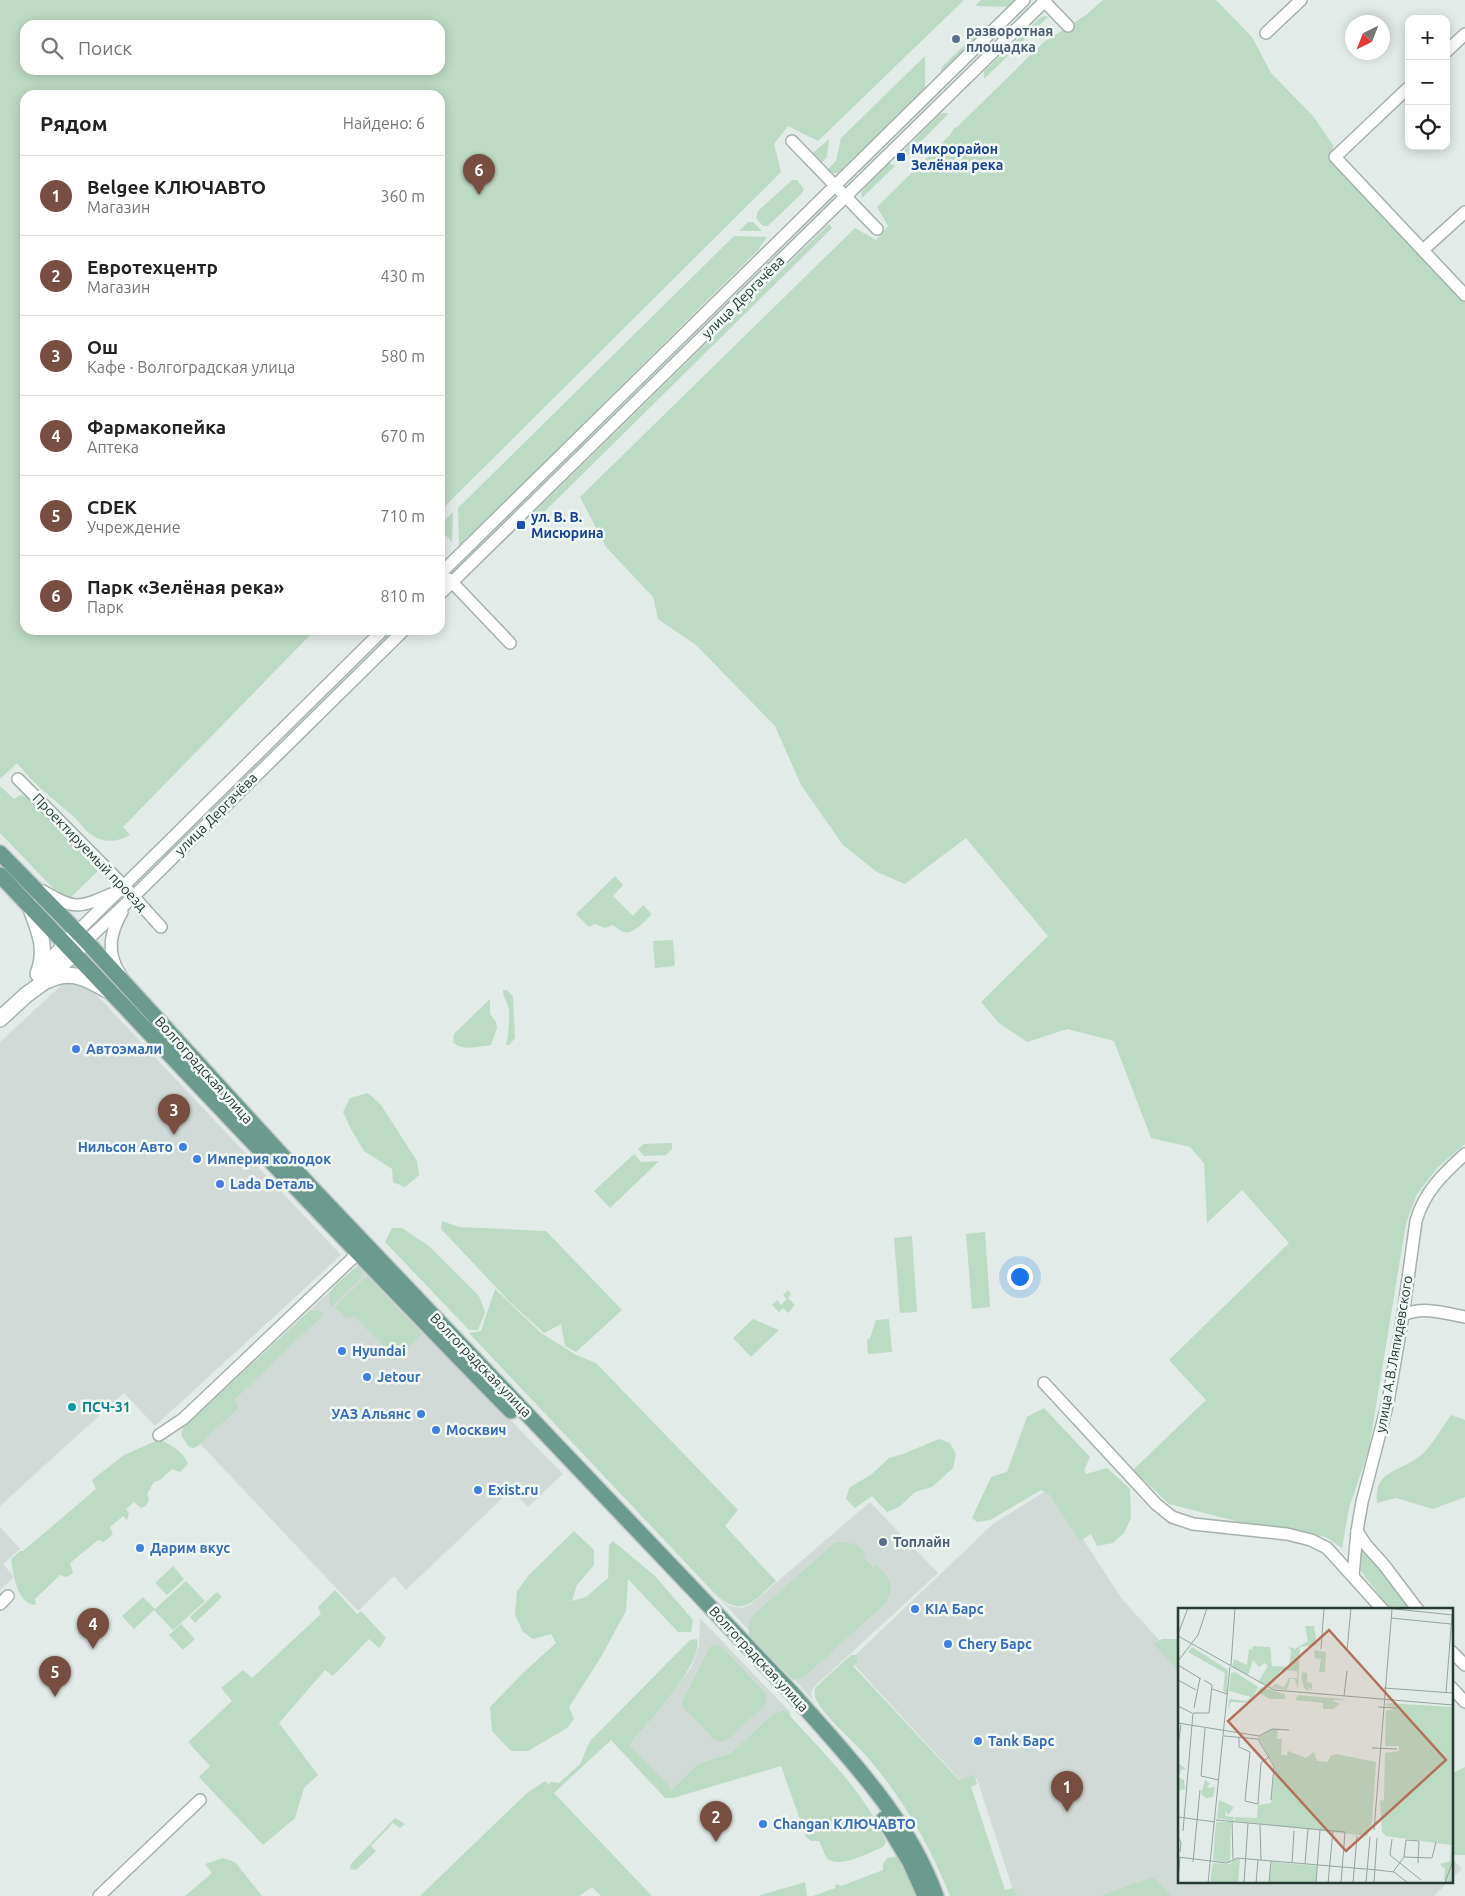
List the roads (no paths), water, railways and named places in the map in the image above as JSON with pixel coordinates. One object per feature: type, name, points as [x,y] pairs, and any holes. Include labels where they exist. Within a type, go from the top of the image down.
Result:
[{"type":"main road","name":"Волгоградская улица","points":[[0,853],[82,936],[557,1459],[784,1700],[854,1779],[878,1810],[902,1847],[925,1896]]},
{"type":"main road","name":"Волгоградская улица","points":[[0,875],[358,1254],[476,1368],[792,1693],[862,1772],[887,1804],[913,1845],[936,1896]]},
{"type":"street","name":"улица Дергачёва","points":[[445,590],[841,191],[1024,0]]},
{"type":"street","name":"улица Дергачёва","points":[[445,568],[1044,0]]},
{"type":"street","points":[[1044,0],[1068,26]]},
{"type":"street","points":[[1266,33],[1301,0]]},
{"type":"street","points":[[1450,48],[1465,34]]},
{"type":"street","points":[[1405,91],[1335,157],[1465,295]]},
{"type":"street","points":[[792,140],[877,229]]},
{"type":"street","points":[[1423,250],[1465,212]]},
{"type":"street","points":[[445,576],[510,643]]},
{"type":"street","name":"улица Дергачёва","points":[[0,1019],[26,995],[82,936],[120,889],[378,635]]},
{"type":"street","name":"улица Дергачёва","points":[[82,936],[131,899],[399,635]]},
{"type":"street","name":"Проектируемый проезд","points":[[18,779],[120,889],[161,927]]},
{"type":"street","points":[[31,885],[75,907],[92,903],[120,889]]},
{"type":"street","points":[[127,986],[114,960],[111,938],[113,927],[131,899]]},
{"type":"street","points":[[30,906],[43,946],[40,979],[74,975],[90,980],[114,994]]},
{"type":"street","name":"улица А.В.Ляпидевского","points":[[1353,1576],[1362,1502],[1388,1402],[1416,1221],[1420,1207],[1434,1184],[1465,1154]]},
{"type":"street","points":[[159,1435],[183,1419],[358,1254]]},
{"type":"street","points":[[1403,1314],[1416,1310],[1429,1310],[1465,1317]]},
{"type":"street","points":[[1044,1383],[1156,1504],[1172,1517],[1193,1524],[1287,1534],[1311,1540],[1326,1548],[1381,1608]]},
{"type":"street","points":[[1357,1531],[1416,1608]]},
{"type":"street","points":[[1452,1652],[1465,1665]]},
{"type":"street","points":[[1452,1688],[1465,1702]]},
{"type":"street","points":[[99,1896],[200,1800]]},
{"type":"place","name":"разворотная площадка","points":[[956,39]]},
{"type":"place","name":"Микрорайон Зелёная река","points":[[901,157]]},
{"type":"place","name":"Парк «Зелёная река»","points":[[479,195]]},
{"type":"place","name":"ул. В. В. Мисюрина","points":[[521,525]]},
{"type":"place","name":"Автоэмали","points":[[76,1049]]},
{"type":"place","name":"Ош","points":[[174,1135]]},
{"type":"place","name":"Нильсон Авто","points":[[183,1147]]},
{"type":"place","name":"Империя колодок","points":[[197,1159]]},
{"type":"place","name":"Lada Dеталь","points":[[220,1184]]},
{"type":"place","name":"Hyundai","points":[[342,1351]]},
{"type":"place","name":"Jetour","points":[[367,1377]]},
{"type":"place","name":"ПСЧ-31","points":[[72,1407]]},
{"type":"place","name":"УАЗ Альянс","points":[[421,1414]]},
{"type":"place","name":"Москвич","points":[[436,1430]]},
{"type":"place","name":"Exist.ru","points":[[478,1490]]},
{"type":"place","name":"Топлайн","points":[[883,1542]]},
{"type":"place","name":"Дарим вкус","points":[[140,1548]]},
{"type":"place","name":"KIA Барс","points":[[915,1609]]},
{"type":"place","name":"Chery Барс","points":[[948,1644]]},
{"type":"place","name":"Фармакопейка","points":[[93,1649]]},
{"type":"place","name":"CDEK","points":[[55,1697]]},
{"type":"place","name":"Tank Барс","points":[[978,1741]]},
{"type":"place","name":"Belgee КЛЮЧАВТО","points":[[1067,1812]]},
{"type":"place","name":"Changan КЛЮЧАВТО","points":[[763,1824]]},
{"type":"place","name":"Евротехцентр","points":[[716,1842]]}]
